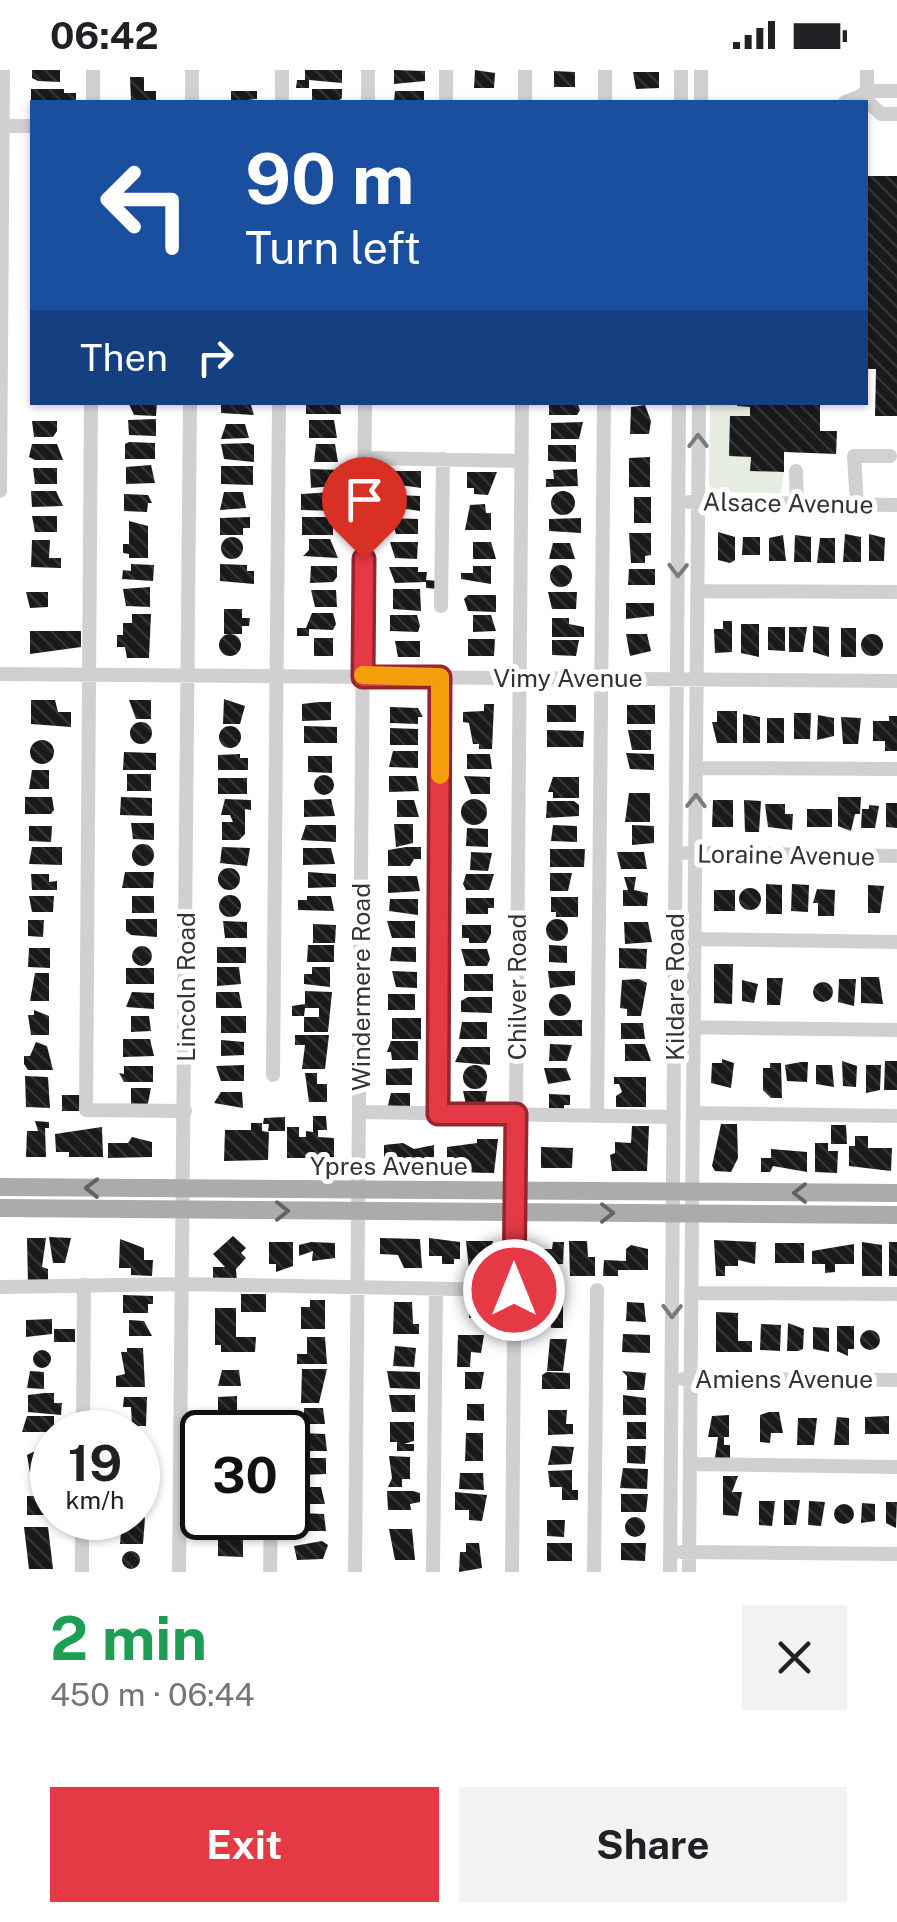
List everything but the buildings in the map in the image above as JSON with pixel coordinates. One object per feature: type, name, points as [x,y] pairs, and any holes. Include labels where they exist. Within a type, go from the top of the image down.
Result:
[{"type":"main road","name":"Ypres Avenue","points":[[0,1187],[897,1193]]},
{"type":"main road","name":"Ypres Avenue","points":[[0,1208],[897,1215]]},
{"type":"street","points":[[0,491],[4,70]]},
{"type":"street","points":[[93,70],[93,100]]},
{"type":"street","points":[[192,70],[192,100]]},
{"type":"street","points":[[282,70],[282,100]]},
{"type":"street","points":[[368,70],[368,100]]},
{"type":"street","points":[[446,70],[446,100]]},
{"type":"street","points":[[525,70],[525,100]]},
{"type":"street","points":[[605,70],[605,100]]},
{"type":"street","points":[[681,70],[681,100]]},
{"type":"street","points":[[701,100],[702,70]]},
{"type":"street","points":[[868,70],[863,97],[897,91]]},
{"type":"street","points":[[868,102],[881,114],[897,114]]},
{"type":"street","points":[[2,126],[30,126]]},
{"type":"street","points":[[91,405],[86,1110],[185,1111]]},
{"type":"street","name":"Lincoln Road","points":[[179,1572],[190,405]]},
{"type":"street","points":[[273,1075],[279,405]]},
{"type":"street","name":"Windermere Road","points":[[355,1572],[365,405]]},
{"type":"street","name":"Chilver Road","points":[[512,1572],[522,405]]},
{"type":"street","points":[[597,1116],[604,405]]},
{"type":"street","name":"Kildare Road","points":[[670,1572],[672,1378],[683,1214],[674,1116],[679,405]]},
{"type":"street","name":"Kildare Road","points":[[683,1192],[693,1114],[699,405]]},
{"type":"street","points":[[857,504],[854,456],[890,456]]},
{"type":"street","points":[[365,458],[522,460]]},
{"type":"street","points":[[441,606],[443,459]]},
{"type":"street","points":[[796,471],[797,504]]},
{"type":"street","name":"Alsace Avenue","points":[[679,502],[897,505]]},
{"type":"street","points":[[698,591],[897,592]]},
{"type":"street","name":"Vimy Avenue","points":[[0,674],[897,681]]},
{"type":"street","points":[[438,1114],[440,677]]},
{"type":"street","points":[[696,768],[897,768]]},
{"type":"street","name":"Loraine Avenue","points":[[676,853],[897,856]]},
{"type":"street","points":[[694,939],[897,942]]},
{"type":"street","points":[[674,1028],[897,1030]]},
{"type":"street","points":[[360,1112],[674,1116]]},
{"type":"street","points":[[693,1114],[897,1116]]},
{"type":"street","name":"Kildare Road","points":[[683,1214],[692,1293],[689,1572]]},
{"type":"street","points":[[0,1286],[181,1284],[514,1290]]},
{"type":"street","points":[[83,1410],[84,1286]]},
{"type":"street","points":[[434,1572],[436,1289]]},
{"type":"street","points":[[594,1572],[598,1290]]},
{"type":"street","points":[[692,1293],[897,1294]]},
{"type":"street","name":"Amiens Avenue","points":[[672,1378],[897,1380]]},
{"type":"street","points":[[690,1464],[897,1467]]},
{"type":"street","points":[[82,1540],[82,1572]]},
{"type":"street","points":[[270,1572],[271,1540]]},
{"type":"street","points":[[670,1552],[897,1554]]},
{"type":"shaded area","points":[[710,405],[750,407],[750,471],[784,472],[781,493],[717,492],[709,486]]},
{"type":"slow traffic","points":[[363,675],[440,677],[440,775]]},
{"type":"route","points":[[364,559],[363,677],[440,677],[438,1114],[516,1114],[514,1290]]}]
